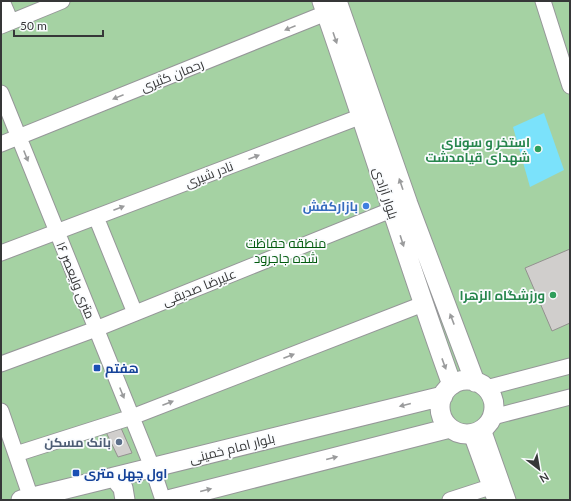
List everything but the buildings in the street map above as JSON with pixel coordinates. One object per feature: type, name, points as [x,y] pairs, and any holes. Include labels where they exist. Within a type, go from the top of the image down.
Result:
[{"type":"main road","name":"بلوار آزادی","points":[[328,5],[391,210],[423,304],[447,390]]},
{"type":"main road","name":"بلوار آزادی","points":[[328,5],[481,385]]},
{"type":"main road","points":[[464,381],[481,385],[490,394],[494,408],[482,427],[464,434],[450,428],[442,417],[440,403],[447,390],[464,381]]},
{"type":"main road","name":"بلوار امام خمینی","points":[[26,499],[447,390]]},
{"type":"main road","points":[[168,500],[450,428]]},
{"type":"main road","points":[[114,477],[123,488],[125,500]]},
{"type":"street","points":[[2,1],[6,24],[62,1]]},
{"type":"street","points":[[543,1],[570,86]]},
{"type":"street","name":"رحمان کثیری","points":[[1,144],[328,5]]},
{"type":"street","name":"۱۶ متری ولیعصر","points":[[1,93],[152,467],[163,500]]},
{"type":"street","name":"نادر شیری","points":[[1,253],[362,116]]},
{"type":"street","name":"علیرضا صدیقی","points":[[1,364],[96,329],[391,210]]},
{"type":"street","points":[[96,217],[135,313]]},
{"type":"street","points":[[16,454],[132,417],[423,304]]},
{"type":"street","points":[[481,385],[570,366]]},
{"type":"street","points":[[482,427],[570,397]]},
{"type":"street","points":[[1,411],[16,454],[26,499]]},
{"type":"street","points":[[450,500],[492,494],[482,427]]},
{"type":"street","points":[[482,427],[508,500]]},
{"type":"green space","name":"منطقه حفاظت شده جاجرود","points":[[1,1],[570,1],[570,500],[1,500]]},
{"type":"water","name":"استخر و سونای شهدای قیامدشت","points":[[544,113],[564,170],[530,187],[513,127]]},
{"type":"place","name":"استخر و سونای شهدای قیامدشت","points":[[538,149]]},
{"type":"place","name":"بازارکفش","points":[[366,206]]},
{"type":"place","name":"ورزشگاه الزهرا","points":[[553,295]]},
{"type":"place","name":"هفتم","points":[[97,368]]},
{"type":"place","name":"بانک مسکن","points":[[119,442]]},
{"type":"place","name":"اول چهل متری","points":[[76,473]]}]
